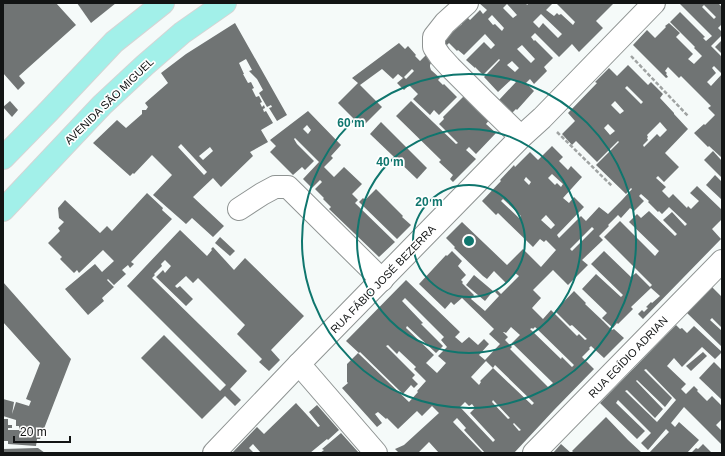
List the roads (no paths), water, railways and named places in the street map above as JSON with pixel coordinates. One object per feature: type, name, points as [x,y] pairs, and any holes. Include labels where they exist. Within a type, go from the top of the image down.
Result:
[{"type":"main road","points":[[3,158],[114,42],[162,3]]},
{"type":"main road","name":"AVENIDA SÃO MIGUEL","points":[[3,210],[118,90],[182,33],[225,3]]},
{"type":"street","points":[[467,3],[445,23],[434,37],[434,46],[440,56],[450,67],[521,137]]},
{"type":"street","name":"RUA FÁBIO JOSÉ BEZERRA","points":[[214,453],[299,364],[654,3]]},
{"type":"street","points":[[239,210],[275,187],[288,187],[382,280]]},
{"type":"street","name":"RUA EGÍDIO ADRIAN","points":[[534,453],[722,261]]},
{"type":"street","points":[[299,364],[376,453]]}]
